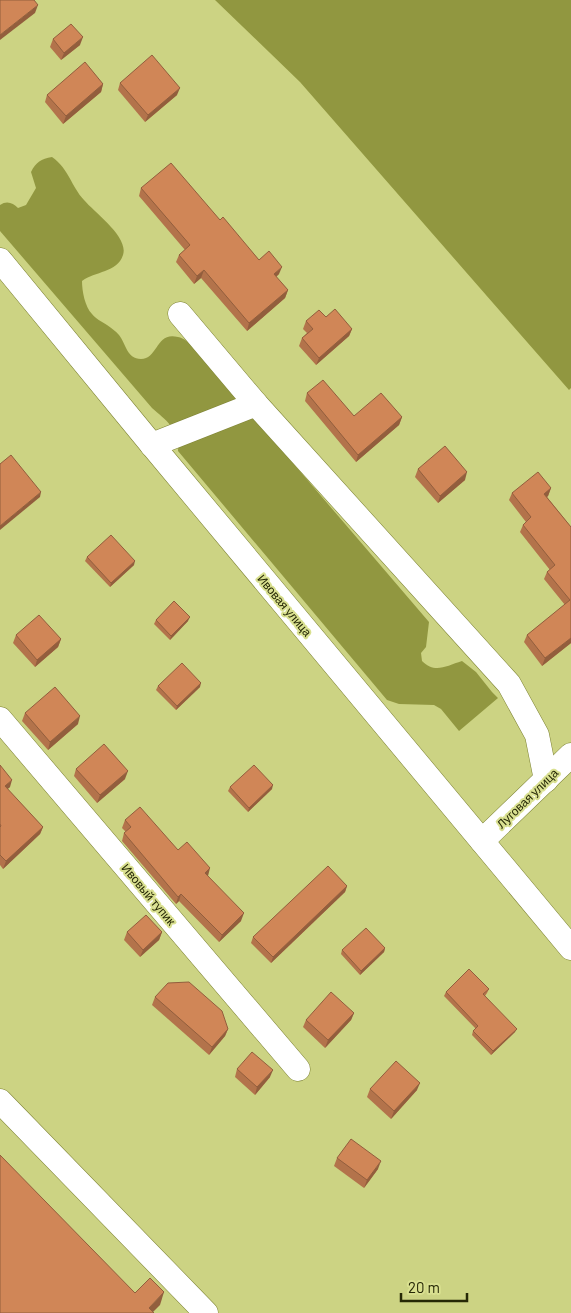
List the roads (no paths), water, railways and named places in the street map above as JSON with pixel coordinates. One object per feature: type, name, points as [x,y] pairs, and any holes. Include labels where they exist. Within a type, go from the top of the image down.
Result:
[{"type":"street","name":"Ивовая улица","points":[[0,260],[571,948]]},
{"type":"street","points":[[180,314],[256,404],[508,684],[537,735],[546,780]]},
{"type":"street","points":[[152,445],[256,404]]},
{"type":"street","name":"Ивовый тупик","points":[[0,719],[298,1069]]},
{"type":"street","name":"Луговая улица","points":[[482,841],[571,755]]},
{"type":"street","points":[[0,1101],[206,1313]]}]
